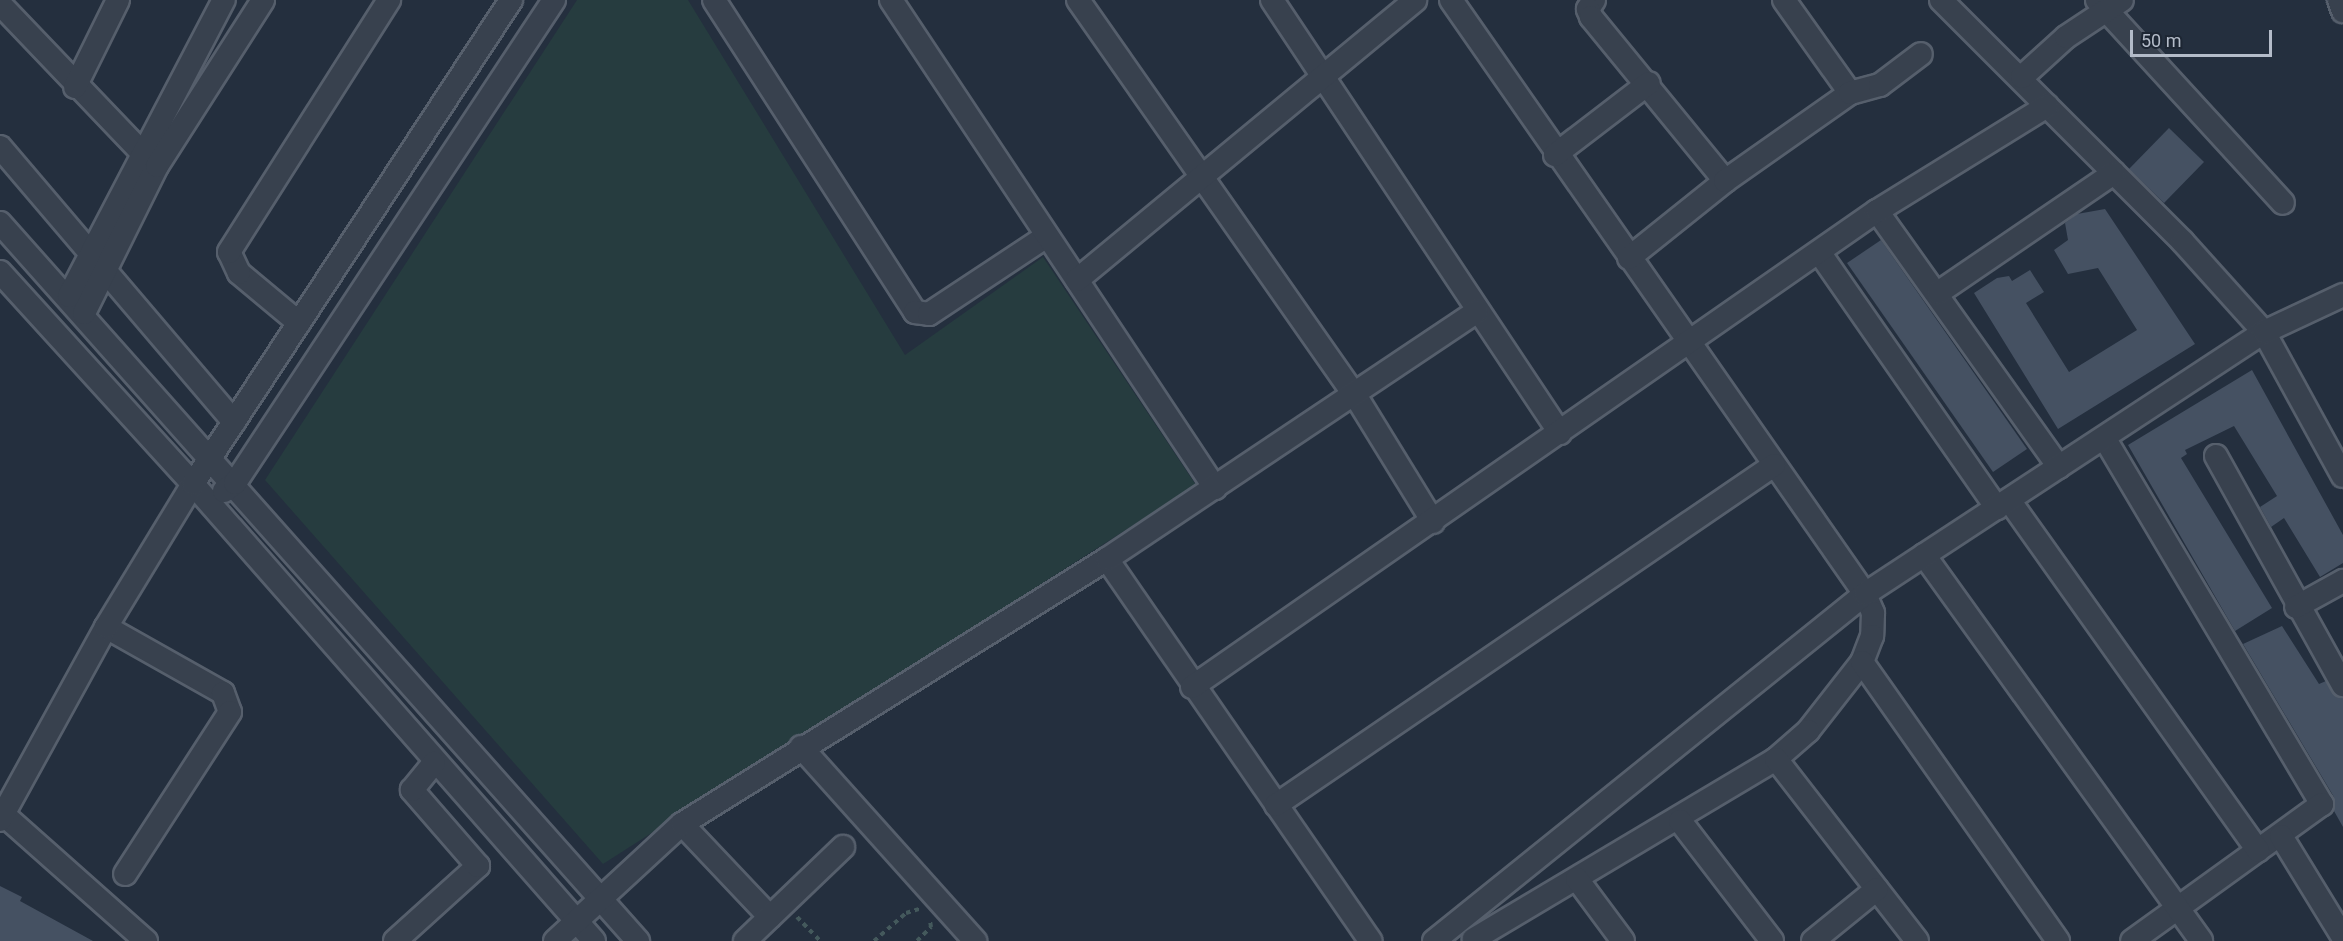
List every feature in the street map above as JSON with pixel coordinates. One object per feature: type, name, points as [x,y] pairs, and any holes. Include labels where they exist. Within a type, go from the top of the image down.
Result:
[{"type":"street","points":[[75,87],[118,0]]},
{"type":"street","points":[[84,313],[108,270],[150,161],[224,0]]},
{"type":"street","points":[[69,296],[91,252],[150,161],[263,0]]},
{"type":"street","points":[[298,323],[239,273],[229,252],[389,0]]},
{"type":"street","points":[[146,941],[2,818],[106,627],[193,484],[511,0]]},
{"type":"street","points":[[172,518],[209,503],[235,483],[554,0]]},
{"type":"street","points":[[714,0],[915,312],[929,314],[1047,236]]},
{"type":"street","points":[[891,0],[1215,488]]},
{"type":"street","points":[[1078,0],[1355,395],[1433,522]]},
{"type":"street","points":[[1272,0],[1560,433]]},
{"type":"street","points":[[1077,280],[1324,78],[1415,0]]},
{"type":"street","points":[[1451,0],[1687,344],[1865,594],[1873,613],[1872,636],[1862,662],[1808,731],[1776,759],[1680,820],[1474,940],[1460,921]]},
{"type":"street","points":[[1594,0],[1588,9],[1591,17],[1649,83],[1725,181]]},
{"type":"street","points":[[1941,0],[2022,77],[2047,106],[2114,173],[2264,332],[2343,476]]},
{"type":"street","points":[[2339,0],[2343,11]]},
{"type":"street","points":[[1790,2],[1850,93]]},
{"type":"street","points":[[2022,77],[2108,3],[2283,203]]},
{"type":"street","points":[[0,4],[75,87],[150,161]]},
{"type":"street","points":[[1629,258],[1725,181],[1850,93],[1880,85],[1921,54]]},
{"type":"street","points":[[1556,155],[1649,83]]},
{"type":"street","points":[[1192,687],[1433,522],[1877,211],[2047,106]]},
{"type":"street","points":[[0,147],[108,270],[234,422]]},
{"type":"street","points":[[1938,293],[2114,173]]},
{"type":"street","points":[[1877,211],[1938,293],[2060,467]]},
{"type":"street","points":[[0,223],[69,296],[638,941]]},
{"type":"street","points":[[1819,252],[2258,850]]},
{"type":"street","points":[[1,274],[193,484],[434,763],[594,941]]},
{"type":"street","points":[[1434,941],[1865,594],[2264,332],[2343,295]]},
{"type":"street","points":[[555,941],[682,824],[801,747],[1107,559],[1355,395],[1477,311]]},
{"type":"street","points":[[2104,439],[2322,804],[2281,836],[2258,850],[2132,941]]},
{"type":"street","points":[[2216,456],[2296,607],[2343,685]]},
{"type":"street","points":[[1276,805],[1774,465]]},
{"type":"street","points":[[1924,555],[2180,905],[2201,941]]},
{"type":"street","points":[[1107,559],[1192,687],[1371,941]]},
{"type":"street","points":[[2296,607],[2343,581]]},
{"type":"street","points":[[106,627],[223,693],[230,712],[125,874]]},
{"type":"street","points":[[1862,662],[2058,941]]},
{"type":"street","points":[[801,747],[975,941]]},
{"type":"street","points":[[1776,759],[1917,941]]},
{"type":"street","points":[[434,763],[412,790],[478,866]]},
{"type":"street","points":[[1680,820],[1772,941]]},
{"type":"street","points":[[682,824],[777,910]]},
{"type":"street","points":[[2281,836],[2340,923]]},
{"type":"street","points":[[395,941],[505,843]]},
{"type":"street","points":[[745,941],[843,847]]},
{"type":"street","points":[[1577,879],[1623,941]]},
{"type":"street","points":[[1814,941],[1877,889]]},
{"type":"path","points":[[874,941],[913,908],[926,915]]},
{"type":"path","points":[[777,910],[820,941]]},
{"type":"green space","points":[[577,0],[688,0],[905,355],[1043,257],[1196,485],[603,864],[265,480]]},
{"type":"building","points":[[2169,128],[2204,162],[2164,203],[2129,169]]},
{"type":"building","points":[[2105,209],[2195,344],[2058,429],[1974,293],[1997,278],[2009,276],[2012,281],[2030,270],[2044,292],[2026,303],[2069,372],[2137,330],[2098,268],[2068,274],[2054,250],[2068,240],[2065,223],[2077,214]]},
{"type":"building","points":[[1881,240],[2027,449],[1993,472],[1847,263]]},
{"type":"building","points":[[2252,370],[2343,535],[2343,563],[2320,577],[2284,518],[2271,527],[2260,507],[2277,496],[2234,426],[2185,450],[2187,454],[2181,458],[2272,608],[2235,631],[2128,445]]},
{"type":"building","points":[[2282,626],[2319,684],[2326,681],[2343,698],[2343,827],[2334,811],[2334,797],[2243,644]]},
{"type":"building","points":[[0,886],[22,897],[20,901],[93,941],[0,941]]}]
